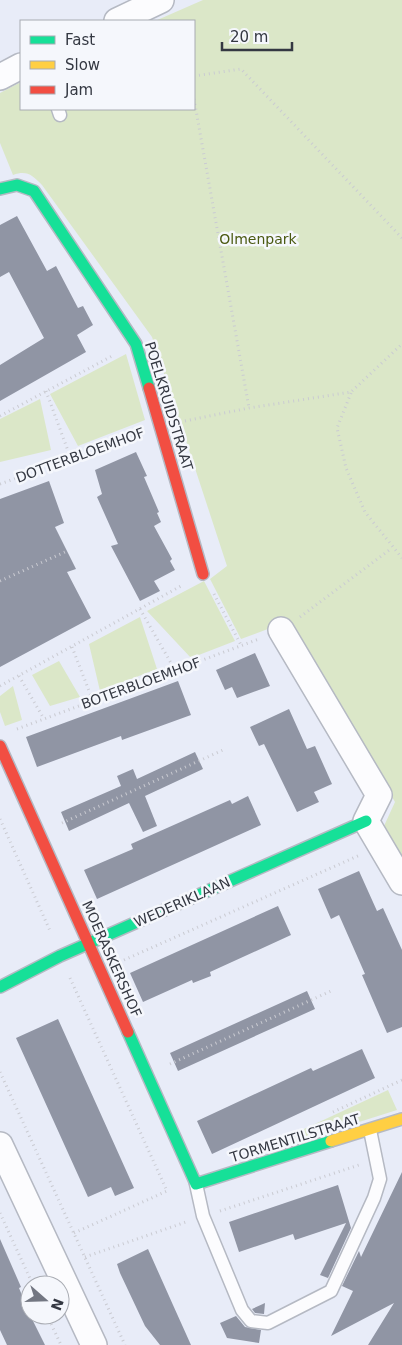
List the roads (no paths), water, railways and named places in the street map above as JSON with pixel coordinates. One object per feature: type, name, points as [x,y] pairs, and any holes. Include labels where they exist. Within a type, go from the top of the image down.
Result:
[{"type":"street","points":[[119,20],[162,0]]},
{"type":"street","points":[[0,77],[20,67]]},
{"type":"street","name":"POELKRUIDSTRAAT","points":[[0,189],[10,184],[24,185],[34,191],[136,344],[203,574]]},
{"type":"street","points":[[281,630],[379,794],[366,821],[402,882]]},
{"type":"street","name":"MOERASKERSHOF","points":[[0,746],[196,1184]]},
{"type":"street","name":"WEDERIKLAAN","points":[[0,987],[60,956],[366,821]]},
{"type":"street","name":"TORMENTILSTRAAT","points":[[196,1184],[402,1119]]},
{"type":"street","points":[[0,1145],[94,1345]]},
{"type":"lane","points":[[196,1184],[203,1216],[242,1310],[251,1321],[268,1323],[331,1290],[374,1198],[380,1179],[370,1130]]},
{"type":"park label","name":"Olmenpark","points":[[258,239]]}]
